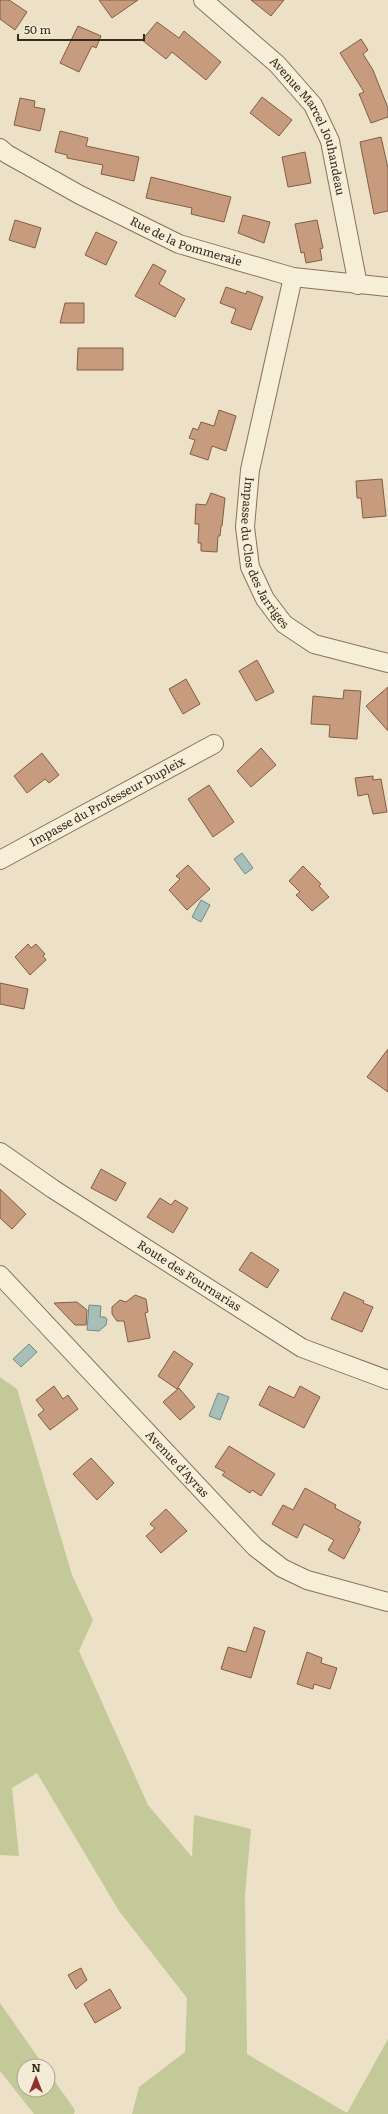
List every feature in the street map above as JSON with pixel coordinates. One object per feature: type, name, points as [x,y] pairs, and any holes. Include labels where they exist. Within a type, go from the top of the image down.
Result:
[{"type":"street","name":"Avenue Marcel Jouhandeau","points":[[203,0],[277,64],[313,105],[330,141],[358,285]]},
{"type":"street","name":"Rue de la Pommeraie","points":[[0,148],[80,195],[179,244],[293,277],[388,287]]},
{"type":"street","name":"Impasse du Clos des Jarriges","points":[[293,277],[250,470],[245,527],[250,567],[265,599],[284,624],[314,644],[388,663]]},
{"type":"street","name":"Impasse du Professeur Dupleix","points":[[0,860],[214,744]]},
{"type":"street","name":"Route des Fournarias","points":[[0,1152],[53,1189],[302,1348],[388,1380]]},
{"type":"street","name":"Avenue d'Ayras","points":[[0,1275],[255,1547],[282,1568],[307,1580],[388,1602]]},
{"type":"green space","points":[[0,1377],[17,1389],[72,1575],[93,1620],[79,1651],[148,1805],[192,1857],[194,1815],[251,1829],[245,1895],[247,2054],[347,2113],[388,2039],[388,2114],[132,2114],[139,2087],[185,2052],[187,1998],[119,1911],[37,1773],[12,1788],[19,1856],[0,1855]]},
{"type":"green space","points":[[0,2003],[38,2058],[16,2058],[16,2091],[0,2071]]},
{"type":"green space","points":[[56,2083],[75,2110],[74,2114],[34,2114],[21,2098],[56,2098]]},
{"type":"water","points":[[242,853],[253,868],[245,874],[234,859]]},
{"type":"water","points":[[201,900],[210,905],[201,922],[192,917]]},
{"type":"water","points":[[89,1305],[101,1306],[100,1317],[105,1317],[107,1319],[106,1325],[99,1331],[87,1330]]},
{"type":"water","points":[[29,1344],[37,1352],[21,1367],[13,1359]]},
{"type":"water","points":[[218,1393],[229,1397],[220,1420],[209,1416]]},
{"type":"building","points":[[0,0],[9,0],[27,12],[15,30],[0,19]]},
{"type":"building","points":[[99,0],[138,0],[112,18]]},
{"type":"building","points":[[251,0],[284,0],[271,16]]},
{"type":"building","points":[[157,22],[179,38],[184,31],[221,62],[206,80],[172,52],[166,59],[142,40]]},
{"type":"building","points":[[78,26],[101,36],[96,48],[92,46],[79,72],[60,63]]},
{"type":"building","points":[[361,39],[368,50],[363,54],[373,70],[388,108],[388,117],[371,123],[359,94],[364,92],[340,53]]},
{"type":"building","points":[[262,97],[292,120],[279,136],[250,113]]},
{"type":"building","points":[[20,98],[35,101],[34,107],[45,109],[40,131],[14,125]]},
{"type":"building","points":[[60,131],[88,138],[86,146],[139,157],[134,181],[101,174],[103,165],[67,158],[67,155],[55,152]]},
{"type":"building","points":[[381,137],[388,168],[388,211],[374,214],[360,142]]},
{"type":"building","points":[[305,152],[311,183],[288,187],[282,157]]},
{"type":"building","points":[[151,177],[231,197],[224,222],[191,214],[192,208],[146,198]]},
{"type":"building","points":[[243,215],[270,222],[264,243],[238,233]]},
{"type":"building","points":[[15,220],[41,228],[35,248],[9,240]]},
{"type":"building","points":[[317,220],[323,248],[320,249],[322,260],[306,263],[304,252],[301,253],[295,224]]},
{"type":"building","points":[[96,232],[117,242],[106,265],[85,255]]},
{"type":"building","points":[[153,264],[166,271],[159,284],[185,299],[175,317],[135,296]]},
{"type":"building","points":[[226,287],[246,294],[247,291],[263,297],[251,330],[231,323],[236,309],[220,303]]},
{"type":"building","points":[[65,303],[84,303],[84,323],[60,323]]},
{"type":"building","points":[[78,348],[123,348],[123,370],[77,370]]},
{"type":"building","points":[[219,410],[236,416],[226,451],[212,446],[208,460],[190,454],[195,440],[189,438],[193,428],[198,430],[201,422],[214,426]]},
{"type":"building","points":[[382,479],[386,516],[363,518],[361,498],[357,498],[356,481]]},
{"type":"building","points":[[211,493],[225,498],[222,526],[220,536],[218,536],[217,552],[201,551],[201,543],[198,543],[199,524],[195,524],[196,504],[206,505]]},
{"type":"building","points":[[257,660],[274,692],[256,701],[239,671]]},
{"type":"building","points":[[186,679],[200,704],[183,714],[169,689]]},
{"type":"building","points":[[388,687],[388,731],[366,706]]},
{"type":"building","points":[[344,690],[361,691],[357,739],[329,737],[330,725],[311,724],[313,696],[343,699]]},
{"type":"building","points":[[261,748],[276,765],[251,787],[237,771]]},
{"type":"building","points":[[42,753],[59,775],[49,783],[45,779],[27,793],[14,776]]},
{"type":"building","points":[[373,776],[373,780],[381,779],[387,812],[373,814],[368,794],[358,796],[355,778]]},
{"type":"building","points":[[209,785],[234,822],[213,837],[188,799]]},
{"type":"building","points":[[188,865],[210,889],[187,910],[169,890],[180,879],[176,876]]},
{"type":"building","points":[[303,866],[321,884],[319,886],[329,897],[312,911],[296,895],[300,892],[289,881]]},
{"type":"building","points":[[28,944],[31,948],[36,944],[45,954],[43,956],[46,960],[30,975],[15,957]]},
{"type":"building","points":[[0,983],[28,989],[24,1009],[0,1004]]},
{"type":"building","points":[[388,1049],[388,1092],[367,1077]]},
{"type":"building","points":[[101,1169],[126,1183],[116,1201],[91,1188]]},
{"type":"building","points":[[0,1189],[26,1214],[12,1229],[0,1218]]},
{"type":"building","points":[[160,1198],[171,1205],[175,1200],[188,1208],[173,1233],[147,1217]]},
{"type":"building","points":[[251,1252],[279,1270],[267,1288],[239,1270]]},
{"type":"building","points":[[344,1292],[373,1307],[362,1332],[331,1319]]},
{"type":"building","points":[[135,1295],[146,1299],[148,1312],[145,1313],[150,1338],[128,1342],[124,1321],[117,1321],[112,1314],[112,1307],[120,1300],[126,1302]]},
{"type":"building","points":[[77,1302],[87,1310],[86,1325],[75,1325],[54,1303]]},
{"type":"building","points":[[174,1351],[193,1364],[177,1389],[158,1376]]},
{"type":"building","points":[[54,1386],[63,1399],[68,1395],[78,1409],[50,1430],[38,1415],[44,1410],[36,1400]]},
{"type":"building","points":[[269,1386],[294,1398],[300,1386],[320,1397],[304,1428],[259,1405]]},
{"type":"building","points":[[179,1388],[195,1407],[180,1420],[163,1402]]},
{"type":"building","points":[[229,1446],[275,1474],[261,1496],[252,1490],[250,1493],[222,1475],[225,1472],[215,1467]]},
{"type":"building","points":[[91,1458],[114,1483],[97,1500],[73,1474]]},
{"type":"building","points":[[305,1488],[336,1505],[335,1508],[361,1522],[358,1528],[360,1529],[344,1559],[328,1550],[334,1540],[304,1524],[297,1538],[272,1524],[283,1505],[293,1510]]},
{"type":"building","points":[[166,1509],[187,1531],[161,1553],[146,1536],[155,1528],[150,1524]]},
{"type":"building","points":[[254,1627],[265,1631],[251,1678],[221,1669],[228,1647],[246,1652]]},
{"type":"building","points":[[307,1652],[322,1658],[321,1663],[337,1668],[330,1689],[314,1684],[313,1689],[297,1684]]},
{"type":"building","points":[[81,1968],[87,1980],[76,1989],[68,1975]]},
{"type":"building","points":[[110,1989],[121,2008],[95,2023],[84,2004]]}]
